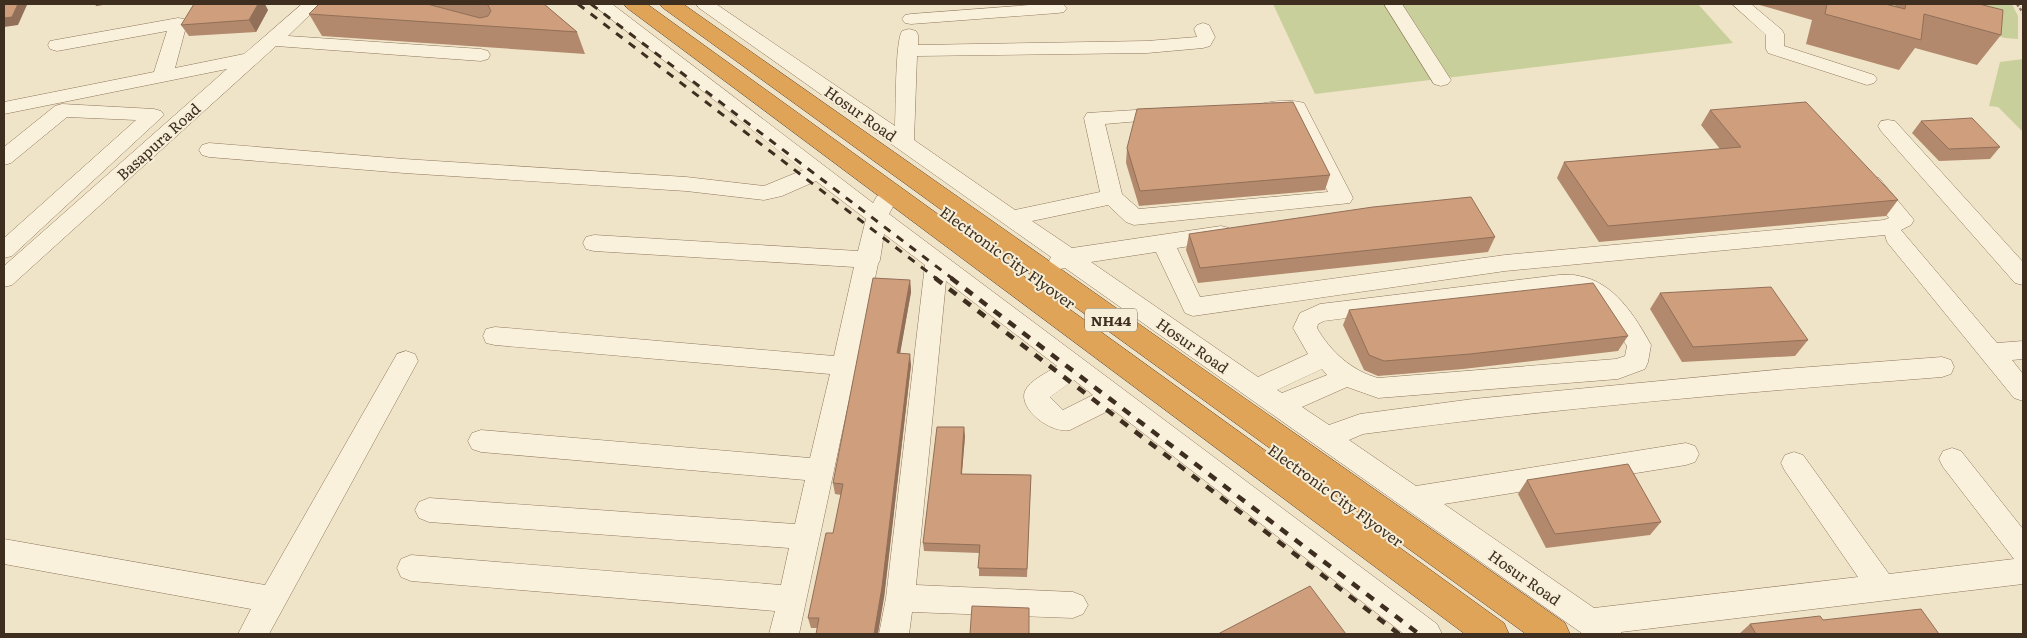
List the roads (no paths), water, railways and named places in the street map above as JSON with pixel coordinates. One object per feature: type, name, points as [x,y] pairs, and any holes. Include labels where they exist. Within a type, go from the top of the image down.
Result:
[{"type":"highway","name":"NH44","points":[[620,4],[881,209],[1466,634]]},
{"type":"highway","name":"Electronic City Flyover","points":[[634,4],[1492,634]]},
{"type":"highway","name":"Electronic City Flyover","points":[[658,4],[1528,634]]},
{"type":"highway","name":"Hosur Road","points":[[670,4],[1553,634]]},
{"type":"street","name":"Basapura Road","points":[[4,279],[312,4]]},
{"type":"street","points":[[601,4],[818,172],[881,209],[937,262],[1427,634]]},
{"type":"street","name":"Hosur Road","points":[[705,4],[1598,628]]},
{"type":"street","points":[[1393,4],[1441,80]]},
{"type":"street","points":[[1741,4],[1775,34],[1775,49],[1867,79]]},
{"type":"street","points":[[904,143],[907,51],[912,12],[1058,8]]},
{"type":"street","points":[[57,45],[178,23],[163,75]]},
{"type":"street","points":[[907,51],[1146,47],[1203,42],[1206,37],[1203,29]]},
{"type":"street","points":[[271,40],[481,55]]},
{"type":"street","points":[[4,108],[250,59]]},
{"type":"street","points":[[1191,113],[1094,118],[1112,198],[1134,217],[1342,198],[1297,107],[1249,110]]},
{"type":"street","points":[[4,158],[62,110],[187,116]]},
{"type":"street","points":[[4,250],[154,115]]},
{"type":"street","points":[[1888,126],[2023,277]]},
{"type":"street","points":[[209,150],[404,166],[686,184],[764,193],[774,191],[818,172]]},
{"type":"street","points":[[1159,321],[1194,307],[1505,263],[1887,227],[1902,220],[1855,164]]},
{"type":"street","points":[[1011,218],[1112,198]]},
{"type":"street","points":[[784,634],[881,209]]},
{"type":"street","points":[[1310,221],[1358,214]]},
{"type":"street","points":[[1044,272],[1067,257],[1241,231]]},
{"type":"street","points":[[1895,236],[2023,391]]},
{"type":"street","points":[[594,243],[869,260]]},
{"type":"street","points":[[1163,243],[1194,307]]},
{"type":"street","points":[[894,634],[900,598],[937,262]]},
{"type":"street","points":[[1559,284],[1580,284],[1599,292],[1613,307],[1639,345],[1636,362],[1618,369],[1378,388],[1361,384],[1347,377],[1312,343],[1305,328],[1308,319],[1320,313],[1559,284]]},
{"type":"street","points":[[495,336],[844,366]]},
{"type":"street","points":[[1991,353],[2023,350]]},
{"type":"street","points":[[1256,388],[1325,357]]},
{"type":"street","points":[[253,634],[406,362]]},
{"type":"street","points":[[1074,367],[1037,393],[1037,400],[1057,420],[1070,420],[1113,396]]},
{"type":"street","points":[[1326,438],[1360,424],[1473,409],[1784,379],[1942,367]]},
{"type":"street","points":[[1280,406],[1347,377]]},
{"type":"street","points":[[481,441],[821,470]]},
{"type":"street","points":[[1412,498],[1686,454]]},
{"type":"street","points":[[1952,458],[2023,550]]},
{"type":"street","points":[[1794,462],[1881,586]]},
{"type":"street","points":[[429,510],[806,537]]},
{"type":"street","points":[[4,552],[273,600]]},
{"type":"street","points":[[411,568],[792,599]]},
{"type":"street","points":[[1598,628],[1881,586],[2023,571]]},
{"type":"street","points":[[900,598],[1073,606]]},
{"type":"railway","points":[[578,4],[937,279]]},
{"type":"railway","points":[[591,4],[953,279]]},
{"type":"railway","points":[[935,278],[1399,634]]},
{"type":"railway","points":[[951,278],[1419,634]]}]
